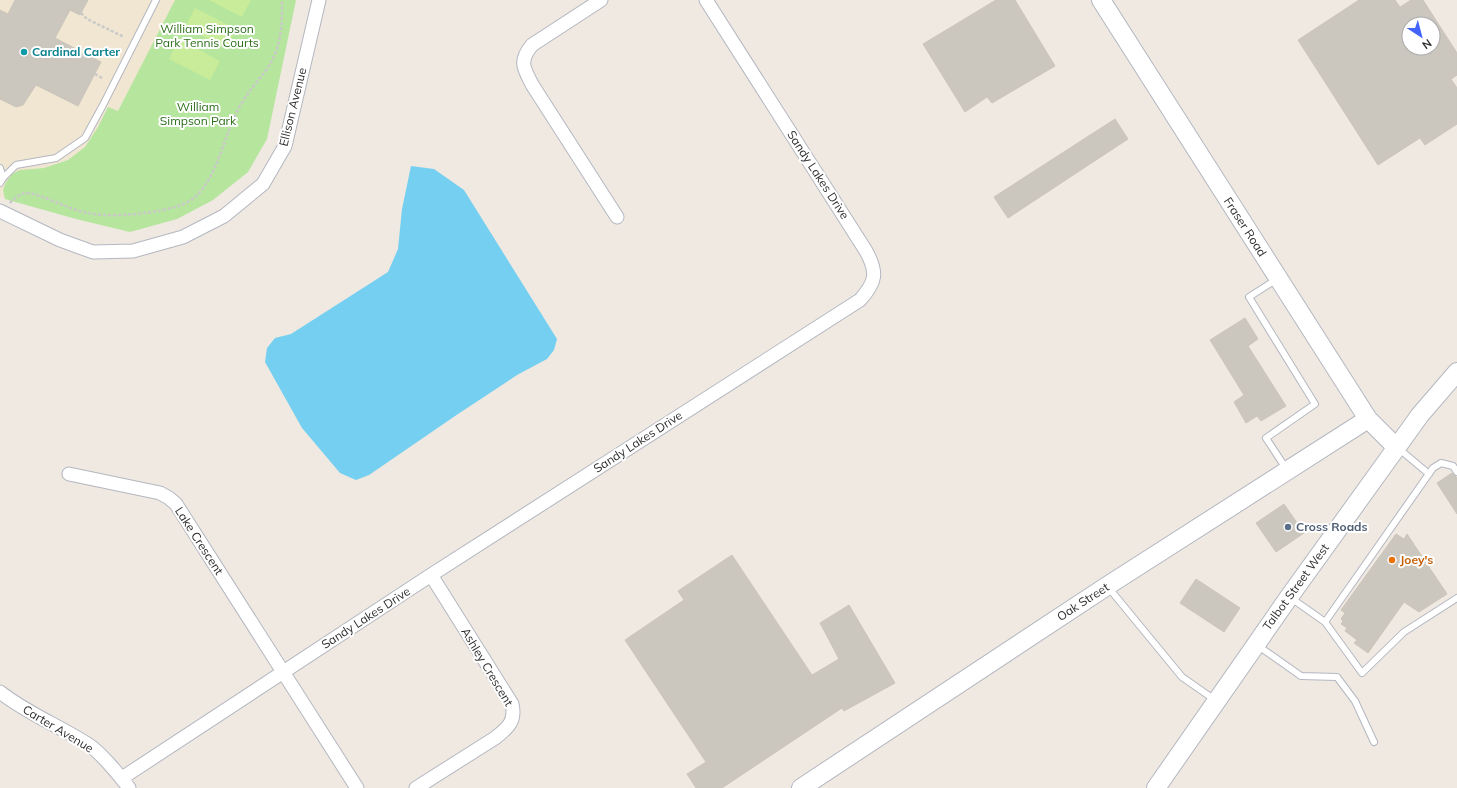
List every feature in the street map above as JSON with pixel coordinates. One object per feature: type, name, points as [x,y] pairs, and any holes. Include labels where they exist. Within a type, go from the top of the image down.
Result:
[{"type":"main road","name":"Fraser Road","points":[[1100,0],[1368,419],[1397,448]]},
{"type":"main road","name":"Talbot Street West","points":[[1156,788],[1289,597],[1420,416],[1457,372]]},
{"type":"main road","name":"Oak Street","points":[[801,788],[1107,586],[1368,419]]},
{"type":"street","name":"Ellison Avenue","points":[[3,206],[60,240],[93,252],[133,251],[183,237],[224,216],[263,184],[285,146],[319,0]]},
{"type":"street","points":[[601,0],[532,45],[525,54],[523,64],[533,86],[617,217]]},
{"type":"street","name":"Sandy Lakes Drive","points":[[125,783],[282,672],[860,300],[870,288],[874,273],[872,262],[866,251],[706,0]]},
{"type":"street","name":"Lake Crescent","points":[[69,474],[150,490],[169,498],[181,512],[282,672]]},
{"type":"street","name":"Ashley Crescent","points":[[416,788],[506,730],[512,721],[514,712],[512,704],[431,575]]},
{"type":"street","points":[[282,672],[357,788]]},
{"type":"street","name":"Carter Avenue","points":[[0,692],[15,704],[91,746],[125,783]]},
{"type":"lane","points":[[2,181],[16,164],[56,158],[84,138],[107,98],[156,0]]},
{"type":"lane","points":[[0,168],[2,181]]},
{"type":"lane","points":[[1278,278],[1249,297],[1315,404],[1266,438],[1287,470]]},
{"type":"lane","points":[[1397,448],[1429,474]]},
{"type":"lane","points":[[1326,622],[1433,468],[1441,463],[1453,466],[1457,472]]},
{"type":"lane","points":[[1107,586],[1182,677],[1216,701]]},
{"type":"lane","points":[[1289,597],[1326,622],[1362,673],[1404,632],[1457,598]]},
{"type":"lane","points":[[1256,644],[1300,676],[1337,676],[1355,701],[1374,742]]},
{"type":"path","points":[[3,206],[10,204],[18,196],[26,193],[41,196],[81,212],[102,215],[144,213],[180,205],[196,196],[207,182],[214,168],[235,114],[269,67],[273,59],[280,35],[282,0]]},
{"type":"path","points":[[82,13],[87,19],[124,37]]},
{"type":"path","points":[[95,74],[102,78]]},
{"type":"shaded area","points":[[0,0],[175,0],[118,112],[108,107],[98,127],[85,147],[68,160],[53,166],[35,169],[6,182],[3,190],[5,199],[0,196]]},
{"type":"green space","name":"William Simpson Park","points":[[175,0],[296,0],[267,139],[248,172],[213,200],[177,219],[130,232],[76,219],[5,199],[3,190],[6,182],[12,174],[20,170],[44,168],[68,160],[85,147],[98,127],[108,107],[118,111]]},
{"type":"green space","points":[[209,0],[251,0],[242,17]]},
{"type":"green space","name":"William Simpson Park Tennis Courts","points":[[195,8],[236,29],[226,48],[185,27]]},
{"type":"green space","points":[[179,39],[220,61],[210,80],[169,59]]},
{"type":"water","points":[[411,166],[434,169],[464,190],[557,339],[554,350],[547,359],[517,375],[369,475],[356,480],[340,473],[302,428],[265,362],[267,348],[275,338],[291,334],[388,272],[398,249],[402,209]]},
{"type":"building","name":"Cardinal Carter","points":[[15,0],[88,0],[80,15],[70,10],[55,38],[101,62],[78,106],[36,85],[23,105],[16,107],[0,99],[0,10],[8,14]]},
{"type":"building","points":[[996,0],[1015,0],[1055,66],[992,103],[987,97],[965,112],[923,44]]},
{"type":"building","points":[[1359,0],[1395,0],[1400,7],[1411,0],[1423,0],[1433,16],[1401,16],[1401,56],[1441,56],[1441,28],[1457,53],[1457,75],[1451,79],[1457,88],[1457,124],[1425,145],[1420,138],[1378,165],[1298,40]]},
{"type":"building","points":[[1115,119],[1128,139],[1008,218],[994,197]]},
{"type":"building","points":[[1245,318],[1258,339],[1248,346],[1286,406],[1261,421],[1257,416],[1246,423],[1234,402],[1244,395],[1210,340]]},
{"type":"building","points":[[1452,473],[1457,478],[1457,514],[1437,483]]},
{"type":"building","points":[[1284,504],[1304,533],[1276,552],[1256,523]]},
{"type":"building","points":[[1396,534],[1404,539],[1407,534],[1447,594],[1419,612],[1404,602],[1368,653],[1354,643],[1357,640],[1345,631],[1347,628],[1341,624],[1343,621],[1341,619],[1345,613],[1341,610]]},
{"type":"building","points":[[732,555],[812,675],[839,659],[820,623],[849,605],[895,683],[844,711],[842,708],[722,788],[696,788],[687,774],[706,762],[625,640],[684,600],[678,591]]},
{"type":"building","points":[[1196,579],[1240,608],[1224,632],[1180,603]]},
{"type":"place","name":"Cardinal Carter","points":[[24,52]]},
{"type":"place","name":"Cross Roads","points":[[1288,527]]},
{"type":"place","name":"Joey's","points":[[1392,560]]}]
